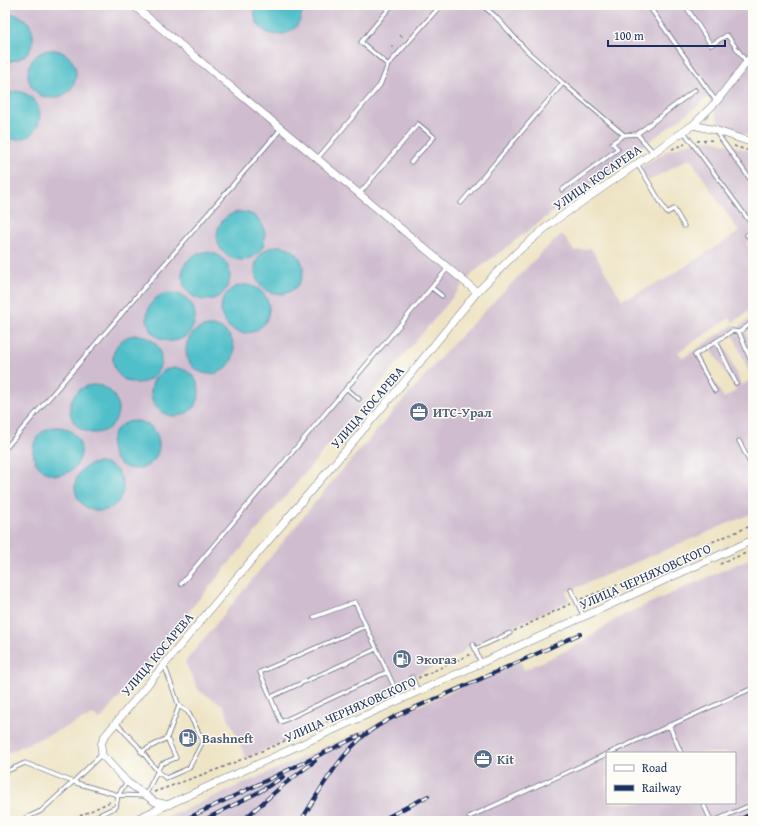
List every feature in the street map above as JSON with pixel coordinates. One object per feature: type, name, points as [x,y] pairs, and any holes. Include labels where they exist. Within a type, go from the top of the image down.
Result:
[{"type":"street","points":[[133,5],[476,292]]},
{"type":"street","name":"УЛИЦА КОСАРЕВА","points":[[102,755],[101,745],[104,736],[115,722],[404,382],[476,292],[516,253],[550,224],[693,125],[716,102],[753,54]]},
{"type":"street","points":[[693,125],[715,130],[753,143]]},
{"type":"street","name":"УЛИЦА ЧЕРНЯХОВСКОГО","points":[[132,821],[753,540]]},
{"type":"street","points":[[102,755],[127,782],[145,796],[155,802],[169,805]]},
{"type":"lane","points":[[388,66],[361,42],[392,5]]},
{"type":"lane","points":[[317,159],[380,85],[388,66],[440,5]]},
{"type":"lane","points":[[482,5],[495,16],[527,51],[624,135]]},
{"type":"lane","points":[[648,5],[716,102]]},
{"type":"lane","points":[[685,5],[711,45],[727,35],[746,63]]},
{"type":"lane","points":[[461,203],[563,83]]},
{"type":"lane","points":[[562,190],[618,149],[612,143],[624,135],[637,134],[695,90]]},
{"type":"lane","points":[[359,194],[418,124],[434,137],[411,162]]},
{"type":"lane","points":[[5,448],[280,129]]},
{"type":"lane","points":[[715,130],[753,183]]},
{"type":"lane","points":[[683,131],[753,226]]},
{"type":"lane","points":[[637,134],[653,152]]},
{"type":"lane","points":[[637,164],[667,213],[674,209],[684,226]]},
{"type":"lane","points":[[747,235],[753,231]]},
{"type":"lane","points":[[181,584],[448,268]]},
{"type":"lane","points":[[432,288],[442,296]]},
{"type":"lane","points":[[715,391],[695,355],[732,331],[739,332],[753,322]]},
{"type":"lane","points":[[739,332],[753,366]]},
{"type":"lane","points":[[716,341],[736,383]]},
{"type":"lane","points":[[346,388],[359,399]]},
{"type":"lane","points":[[739,441],[753,469]]},
{"type":"lane","points":[[571,590],[584,617]]},
{"type":"lane","points":[[314,617],[355,602],[400,699]]},
{"type":"lane","points":[[366,626],[260,672],[281,722],[387,672]]},
{"type":"lane","points":[[476,650],[510,633]]},
{"type":"lane","points":[[473,644],[481,663]]},
{"type":"lane","points":[[271,697],[376,649]]},
{"type":"lane","points":[[115,722],[158,772],[166,778],[189,768],[203,741],[188,712],[179,706],[164,664]]},
{"type":"lane","points":[[412,678],[418,691]]},
{"type":"lane","points":[[612,752],[753,688]]},
{"type":"lane","points":[[141,752],[167,738],[179,706]]},
{"type":"lane","points":[[669,725],[681,752]]},
{"type":"lane","points":[[5,772],[25,763],[73,782],[118,795],[145,796],[161,764],[176,758],[167,738]]},
{"type":"lane","points":[[19,821],[41,811],[102,755]]},
{"type":"lane","points":[[469,817],[606,755]]},
{"type":"lane","points":[[86,821],[116,807],[118,795],[127,782]]},
{"type":"lane","points":[[704,804],[712,821],[753,804]]},
{"type":"path","points":[[510,633],[576,601],[617,585],[638,579],[677,561],[700,548],[753,525]]},
{"type":"path","points":[[145,796],[270,748],[395,689],[412,678],[476,650]]},
{"type":"path","points":[[69,821],[114,801]]},
{"type":"shaded area","points":[[5,5],[753,5],[753,137],[721,128],[708,96],[699,105],[474,272],[174,629],[100,720],[93,715],[5,754]]},
{"type":"shaded area","points":[[713,140],[753,152],[753,239],[746,243],[753,253],[753,308],[733,322],[730,318],[678,352],[683,358],[734,324],[737,328],[753,317],[753,329],[746,332],[753,350],[753,513],[566,592],[569,601],[465,648],[462,654],[402,681],[395,689],[246,758],[223,705],[199,691],[185,662],[330,484],[450,347],[541,253],[562,234],[574,251],[591,248],[622,300],[664,280],[739,232],[690,158],[648,181],[640,168],[667,151],[691,142]],"holes":[[[734,336],[752,380],[741,385],[723,341]],[[712,350],[736,391],[724,398],[700,357]]]},
{"type":"shaded area","points":[[753,557],[753,821],[159,821],[520,661],[524,670],[572,648],[621,616]]},
{"type":"water","points":[[255,5],[301,5],[301,18],[296,27],[288,33],[278,35],[269,33],[261,28],[256,18]]},
{"type":"water","points":[[5,14],[17,15],[26,20],[31,28],[33,37],[32,46],[27,54],[18,59],[5,61]]},
{"type":"water","points":[[52,50],[61,52],[69,57],[74,65],[76,74],[74,83],[69,91],[61,96],[52,98],[43,96],[35,91],[30,83],[28,74],[30,65],[35,57],[43,52]]},
{"type":"water","points":[[17,91],[29,96],[36,104],[40,113],[39,122],[34,131],[27,137],[17,139],[5,137],[5,94]]},
{"type":"water","points":[[241,212],[250,214],[258,219],[263,227],[265,236],[263,245],[258,253],[250,258],[241,260],[232,258],[224,253],[219,245],[217,236],[219,227],[224,219],[232,214]]},
{"type":"water","points":[[279,246],[288,248],[296,253],[301,261],[303,270],[301,279],[296,287],[288,292],[279,294],[270,292],[262,287],[257,279],[255,270],[257,261],[262,253],[270,248]]},
{"type":"water","points":[[206,252],[215,254],[223,259],[228,267],[230,276],[228,285],[223,293],[215,298],[206,300],[197,298],[189,293],[184,285],[182,276],[184,267],[189,259],[197,254]]},
{"type":"water","points":[[245,285],[254,287],[262,292],[267,300],[269,309],[267,318],[262,326],[254,331],[245,333],[236,331],[228,326],[223,318],[221,309],[223,300],[228,292],[236,287]]},
{"type":"water","points":[[171,293],[180,295],[188,300],[193,308],[195,317],[193,326],[188,334],[180,339],[171,341],[162,339],[154,334],[149,326],[147,317],[149,308],[154,300],[162,295]]},
{"type":"water","points":[[210,326],[219,328],[227,333],[232,341],[234,350],[232,359],[227,367],[219,372],[210,374],[201,372],[193,367],[188,359],[186,350],[188,341],[193,333],[201,328]]},
{"type":"water","points":[[137,335],[146,337],[154,342],[159,350],[161,359],[159,368],[154,376],[146,381],[137,383],[128,381],[120,376],[115,368],[113,359],[115,350],[120,342],[128,337]]},
{"type":"water","points":[[175,368],[184,370],[192,375],[197,383],[199,392],[197,401],[192,409],[184,414],[175,416],[166,414],[158,409],[153,401],[151,392],[153,383],[158,375],[166,370]]},
{"type":"water","points":[[94,385],[103,387],[111,392],[116,400],[118,409],[116,418],[111,426],[103,431],[94,433],[85,431],[77,426],[72,418],[70,409],[72,400],[77,392],[85,387]]},
{"type":"water","points":[[135,421],[144,423],[152,428],[157,436],[159,445],[157,454],[152,462],[144,467],[135,469],[126,467],[118,462],[113,454],[111,445],[113,436],[118,428],[126,423]]},
{"type":"water","points":[[57,427],[66,429],[74,434],[79,442],[81,451],[79,460],[74,468],[66,473],[57,475],[48,473],[40,468],[35,460],[33,451],[35,442],[40,434],[48,429]]},
{"type":"water","points":[[99,463],[108,465],[116,470],[121,478],[123,487],[121,496],[116,504],[108,509],[99,511],[90,509],[82,504],[77,496],[75,487],[77,478],[82,470],[90,465]]},
{"type":"railway","points":[[301,821],[342,759],[365,734],[386,721],[409,710],[580,634]]},
{"type":"railway","points":[[182,821],[359,736]]},
{"type":"railway","points":[[242,821],[282,786],[315,761]]},
{"type":"railway","points":[[202,821],[259,792],[283,777]]},
{"type":"railway","points":[[380,821],[428,796]]},
{"type":"railway","points":[[736,821],[753,813]]},
{"type":"place","name":"ИТС-Урал","points":[[419,412]]},
{"type":"place","name":"Экогаз","points":[[402,659]]},
{"type":"place","name":"Bashneft","points":[[188,738]]},
{"type":"place","name":"Kit","points":[[483,759]]}]
